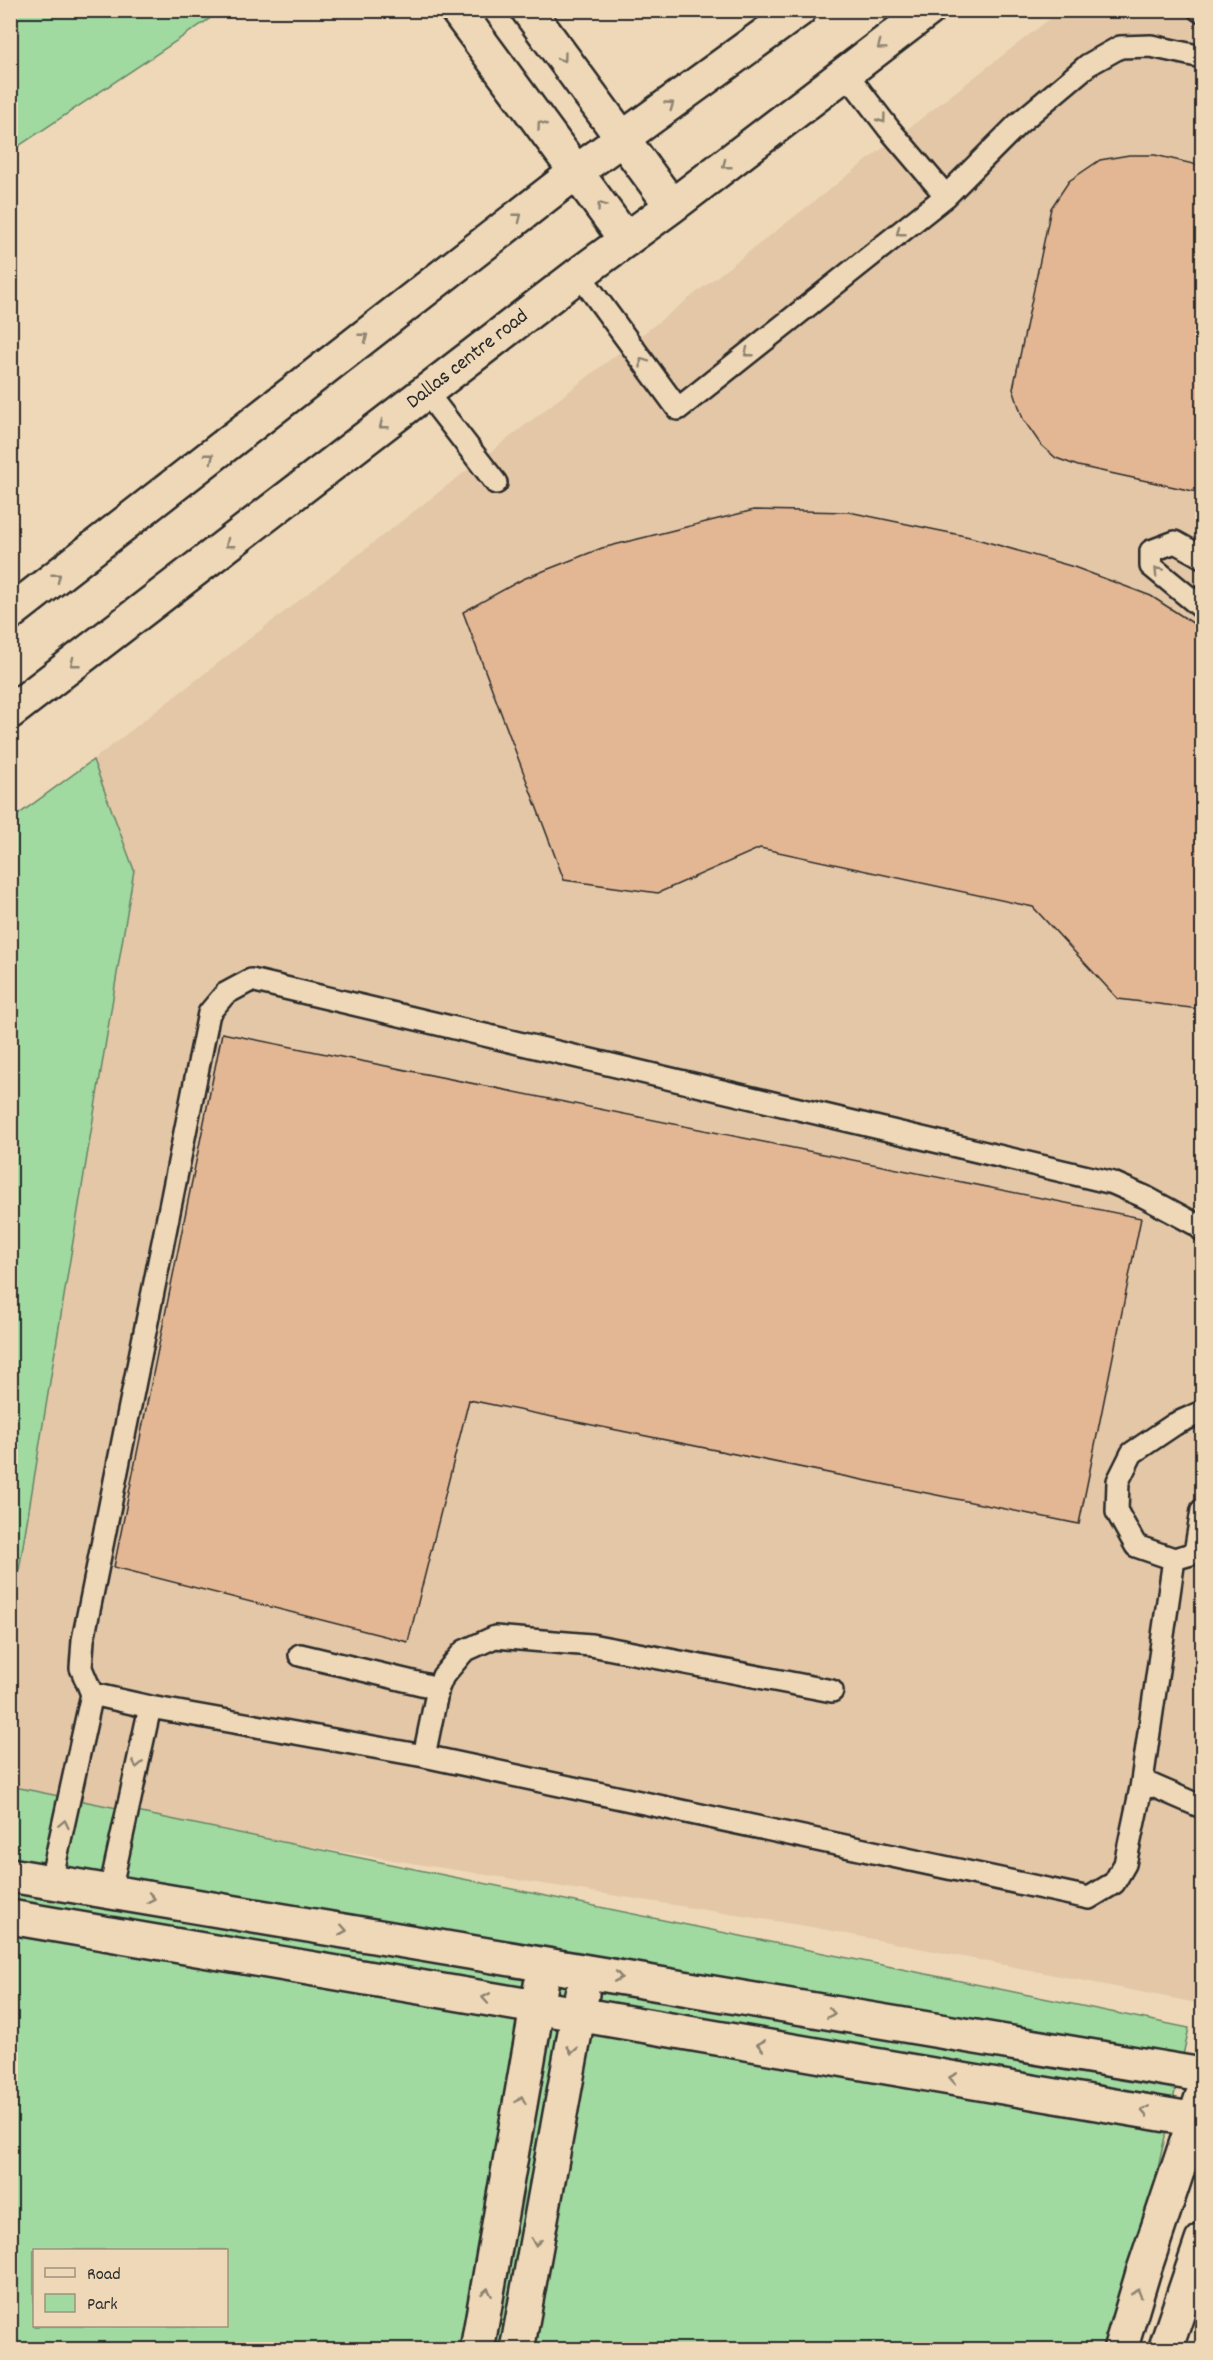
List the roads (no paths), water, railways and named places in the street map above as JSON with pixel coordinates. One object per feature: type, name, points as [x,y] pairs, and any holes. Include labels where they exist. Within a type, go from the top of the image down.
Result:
[{"type":"street","points":[[457,10],[626,240]]},
{"type":"street","points":[[528,10],[672,206]]},
{"type":"street","points":[[10,613],[576,172],[799,10]]},
{"type":"street","name":"Dallas centre road","points":[[10,712],[579,274],[672,206],[928,10]]},
{"type":"street","points":[[10,1875],[1203,2075]]},
{"type":"street","points":[[42,1922],[51,1881]]},
{"type":"street","points":[[10,1917],[578,2014],[1200,2113],[1120,2349]]},
{"type":"street","points":[[477,2349],[545,1964]]},
{"type":"street","points":[[516,2349],[586,1972]]},
{"type":"street","points":[[1165,2349],[1203,2241]]},
{"type":"lane","points":[[579,274],[678,409],[946,196],[1018,124],[1088,65],[1120,47],[1151,46],[1203,57]]},
{"type":"lane","points":[[846,73],[889,129],[946,196]]},
{"type":"lane","points":[[426,392],[496,483]]},
{"type":"lane","points":[[1203,557],[1175,542],[1151,550],[1151,566],[1203,608]]},
{"type":"lane","points":[[51,1881],[92,1694],[81,1668],[83,1640],[209,1013],[225,994],[251,980],[1113,1183],[1145,1197],[1203,1230]]},
{"type":"lane","points":[[1203,1412],[1175,1424],[1132,1453],[1118,1481],[1118,1512],[1136,1546],[1174,1559],[1199,1554],[1203,1510]]},
{"type":"lane","points":[[92,1694],[150,1707],[424,1756],[1089,1898],[1114,1883],[1125,1864],[1142,1780],[1174,1559]]},
{"type":"lane","points":[[424,1756],[438,1688],[443,1676],[464,1651],[495,1637],[591,1645],[832,1691]]},
{"type":"lane","points":[[300,1655],[438,1688]]},
{"type":"lane","points":[[110,1891],[150,1707]]},
{"type":"lane","points":[[1142,1780],[1203,1807]]}]
